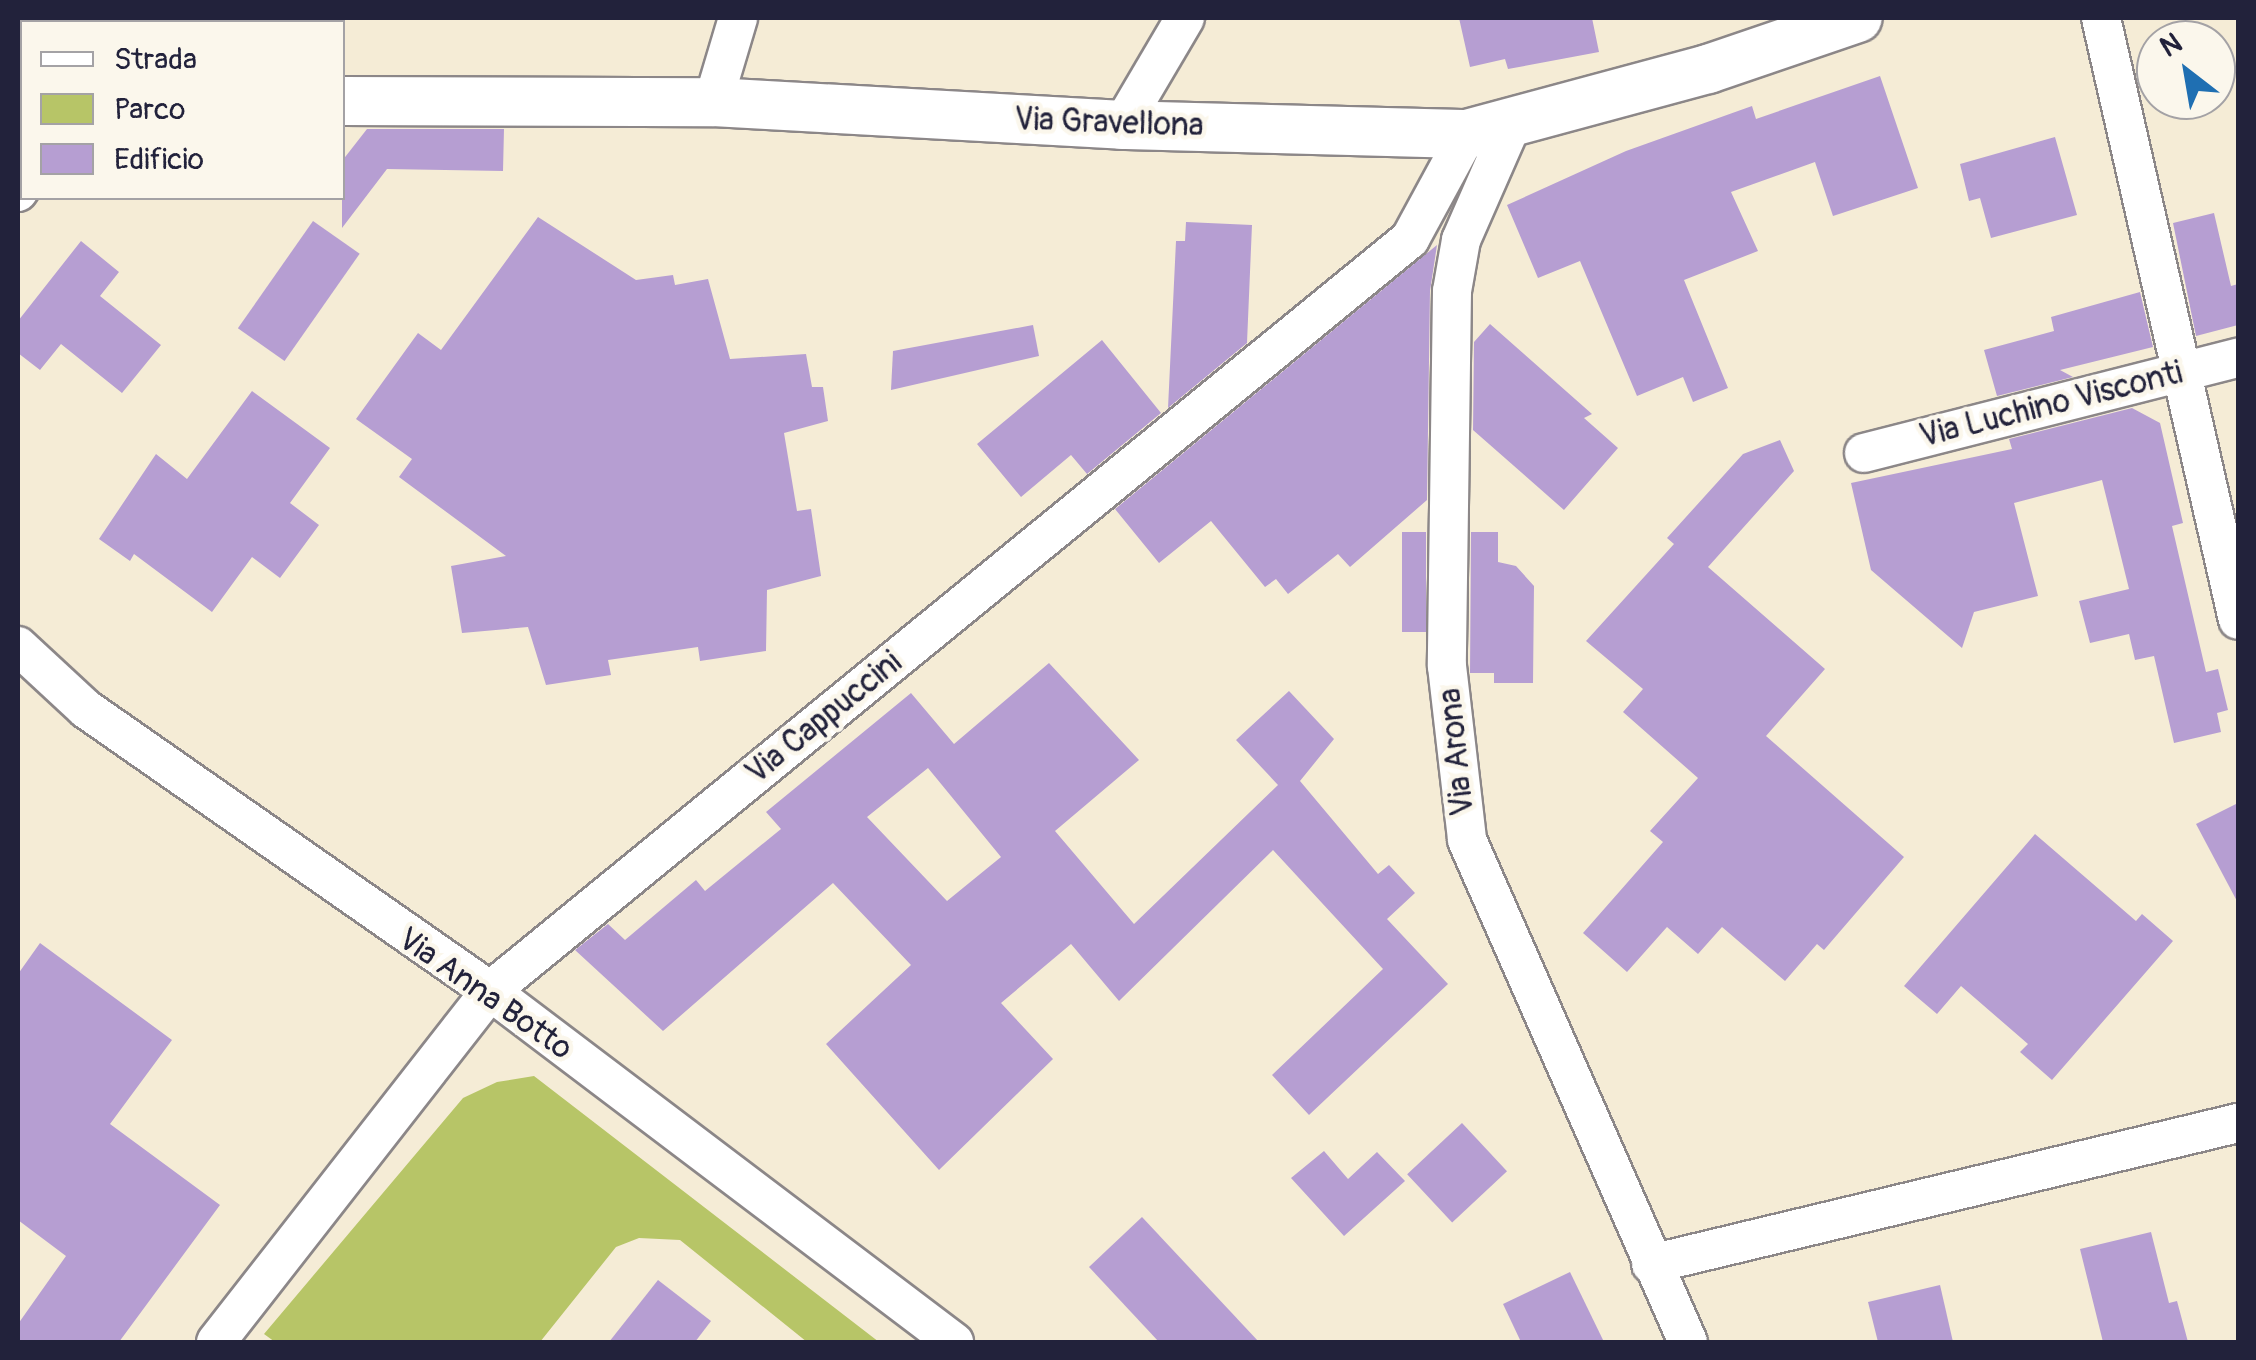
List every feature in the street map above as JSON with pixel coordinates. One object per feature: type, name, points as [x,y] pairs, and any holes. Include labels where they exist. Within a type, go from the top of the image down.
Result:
[{"type":"street","points":[[712,102],[738,18]]},
{"type":"street","points":[[1122,125],[1185,18]]},
{"type":"street","name":"Via Gravellona","points":[[345,101],[712,102],[1122,125],[1489,130],[1858,18]]},
{"type":"street","points":[[2101,18],[2186,372],[2238,620]]},
{"type":"street","name":"Via Cappuccini","points":[[223,1340],[490,991],[1410,239],[1489,130]]},
{"type":"street","name":"Via Arona","points":[[1489,130],[1452,291],[1447,666],[1467,840],[1688,1342]]},
{"type":"street","name":"Via Luchino Visconti","points":[[1864,452],[2238,358]]},
{"type":"street","name":"Via Anna Botto","points":[[18,646],[86,709],[490,991],[954,1342]]},
{"type":"street","points":[[1651,1264],[2238,1123]]},
{"type":"green space","points":[[534,1076],[879,1342],[807,1342],[680,1240],[639,1238],[616,1247],[540,1342],[275,1342],[264,1334],[463,1098],[497,1082]]},
{"type":"building","points":[[1459,18],[1592,18],[1599,52],[1508,69],[1505,59],[1470,67]]},
{"type":"building","points":[[1880,76],[1918,188],[1833,216],[1815,162],[1731,192],[1758,251],[1684,280],[1728,388],[1693,402],[1683,377],[1637,396],[1580,261],[1538,278],[1507,205],[1626,151],[1752,106],[1756,119]]},
{"type":"building","points":[[367,129],[504,129],[503,171],[387,169],[342,228],[345,157]]},
{"type":"building","points":[[2055,137],[2077,215],[1991,238],[1980,198],[1969,201],[1960,164]]},
{"type":"building","points":[[2214,213],[2231,286],[2238,284],[2238,325],[2196,336],[2173,223]]},
{"type":"building","points":[[538,217],[636,280],[673,275],[675,285],[708,279],[730,359],[806,354],[812,387],[823,387],[828,421],[784,433],[797,511],[811,509],[821,576],[767,590],[766,651],[700,661],[698,647],[608,660],[611,675],[546,685],[528,627],[462,633],[451,566],[506,556],[399,477],[412,459],[356,419],[418,333],[441,350]]},
{"type":"building","points":[[313,221],[360,254],[285,361],[238,328]]},
{"type":"building","points":[[1186,222],[1252,225],[1247,343],[1168,408],[1176,241],[1185,241]]},
{"type":"building","points":[[81,241],[119,272],[100,296],[161,345],[122,393],[61,344],[40,370],[18,353],[18,321]]},
{"type":"building","points":[[1437,245],[1430,291],[1427,500],[1350,567],[1338,554],[1288,594],[1276,579],[1265,587],[1211,521],[1159,563],[1115,509]]},
{"type":"building","points":[[2140,292],[2153,347],[2060,370],[2073,377],[1997,396],[1984,350],[2054,331],[2051,317]]},
{"type":"building","points":[[1490,324],[1592,414],[1584,418],[1618,448],[1564,510],[1473,430],[1474,342]]},
{"type":"building","points":[[1033,325],[1039,356],[891,390],[893,351]]},
{"type":"building","points":[[1102,340],[1161,413],[1087,474],[1071,455],[1021,497],[977,444]]},
{"type":"building","points":[[252,391],[330,448],[290,503],[319,525],[280,578],[252,557],[212,612],[134,554],[130,561],[99,539],[156,454],[187,479]]},
{"type":"building","points":[[2132,408],[2160,423],[2183,523],[2172,526],[2206,672],[2218,669],[2228,710],[2217,713],[2221,732],[2174,743],[2154,656],[2135,660],[2129,634],[2090,643],[2079,601],[2129,589],[2102,480],[2014,503],[2038,596],[1974,612],[1962,648],[1871,570],[1851,483],[2012,449],[2009,439]]},
{"type":"building","points":[[1780,440],[1794,471],[1708,567],[1825,669],[1766,736],[1904,857],[1824,950],[1817,944],[1785,981],[1722,927],[1698,954],[1667,927],[1627,972],[1583,933],[1663,842],[1650,831],[1698,778],[1623,712],[1643,689],[1586,641],[1674,544],[1667,538],[1743,454]]},
{"type":"building","points":[[1402,532],[1426,532],[1426,632],[1402,632]]},
{"type":"building","points":[[1471,532],[1498,532],[1498,562],[1516,566],[1534,586],[1533,683],[1494,683],[1494,673],[1470,673]]},
{"type":"building","points":[[1049,663],[1139,760],[1055,831],[1134,924],[1278,785],[1236,740],[1289,691],[1334,739],[1300,781],[1378,874],[1389,865],[1415,893],[1387,919],[1448,984],[1309,1115],[1272,1075],[1383,969],[1273,850],[1119,1001],[1071,944],[1001,1003],[1053,1059],[939,1170],[826,1044],[911,965],[833,883],[663,1031],[575,950],[608,924],[625,940],[696,880],[705,891],[781,829],[766,812],[911,693],[954,744]],"holes":[[[928,768],[1001,857],[947,901],[867,817]]]},
{"type":"building","points":[[2238,803],[2238,903],[2196,824]]},
{"type":"building","points":[[2035,834],[2136,921],[2142,914],[2173,941],[2052,1080],[2020,1052],[2028,1044],[1961,986],[1937,1014],[1904,986]]},
{"type":"building","points":[[40,943],[172,1040],[110,1124],[220,1205],[119,1342],[18,1342],[18,1324],[66,1256],[18,1220],[18,974]]},
{"type":"building","points":[[1462,1123],[1507,1171],[1452,1222],[1407,1174]]},
{"type":"building","points":[[1324,1151],[1348,1179],[1377,1152],[1405,1181],[1344,1236],[1291,1178]]},
{"type":"building","points":[[1142,1217],[1259,1342],[1159,1342],[1089,1267]]},
{"type":"building","points":[[2151,1232],[2169,1303],[2177,1301],[2188,1342],[2103,1342],[2080,1249]]},
{"type":"building","points":[[1570,1272],[1604,1342],[1521,1342],[1503,1304]]},
{"type":"building","points":[[658,1280],[711,1321],[695,1342],[609,1342]]},
{"type":"building","points":[[1940,1285],[1953,1342],[1878,1342],[1868,1302]]}]
